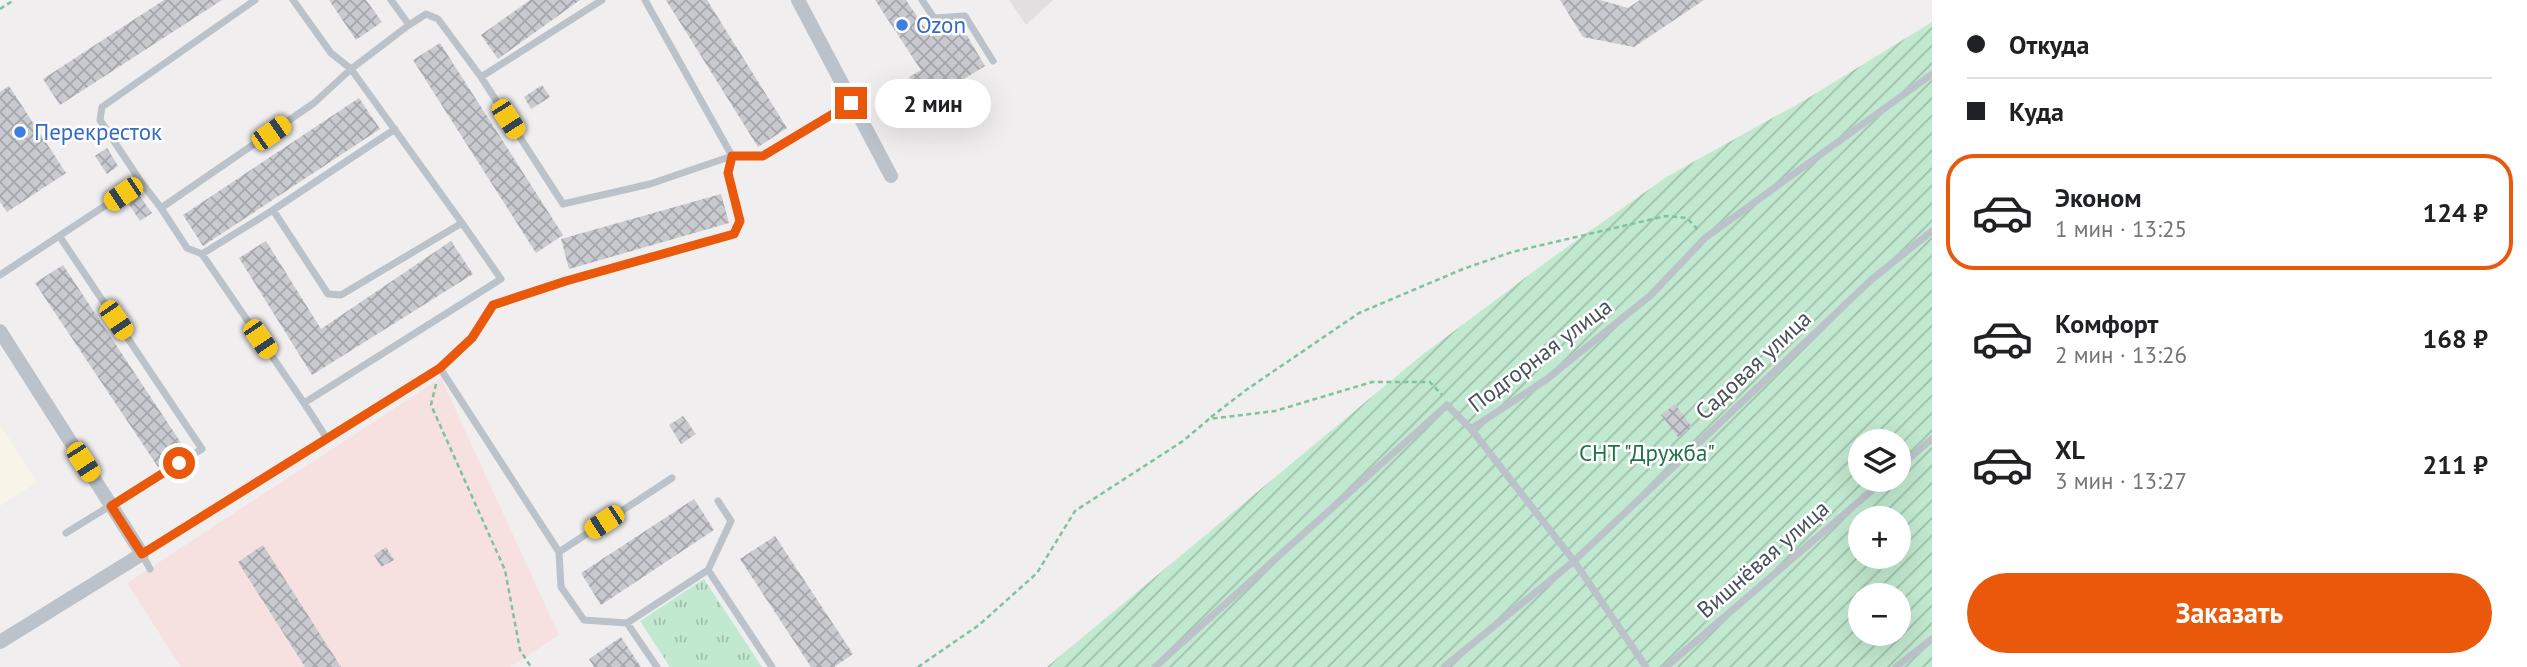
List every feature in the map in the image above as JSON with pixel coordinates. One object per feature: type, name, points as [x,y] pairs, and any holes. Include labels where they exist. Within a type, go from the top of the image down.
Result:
[{"type":"street","points":[[798,0],[891,176]]},
{"type":"street","points":[[0,331],[142,554],[0,642]]},
{"type":"lane","points":[[255,0],[102,107],[100,120],[187,248],[202,254],[326,437]]},
{"type":"lane","points":[[293,0],[331,53],[351,69],[501,279],[304,403]]},
{"type":"lane","points":[[391,0],[409,25]]},
{"type":"lane","points":[[481,77],[602,0]]},
{"type":"lane","points":[[149,569],[142,554],[440,368],[472,338],[493,305],[566,281],[734,234],[740,221],[728,173],[732,156],[646,0]]},
{"type":"lane","points":[[922,0],[934,18],[965,16],[993,61]]},
{"type":"lane","points":[[161,208],[314,103],[351,69],[426,14],[438,19],[481,77],[563,204],[650,184],[732,156],[763,156],[851,103]]},
{"type":"lane","name":"Подгорная улица","points":[[1155,667],[1447,405],[1471,429],[1547,379],[1651,295],[1705,238],[1932,74]]},
{"type":"lane","points":[[202,254],[395,129]]},
{"type":"lane","points":[[0,275],[141,182]]},
{"type":"lane","points":[[272,210],[328,294],[341,295],[462,223]]},
{"type":"lane","name":"Садовая улица","points":[[1444,667],[1574,561],[1871,279],[1932,231]]},
{"type":"lane","points":[[60,237],[202,449],[66,533]]},
{"type":"lane","points":[[440,368],[559,552],[561,587],[584,620],[627,624],[708,570],[731,522],[718,501]]},
{"type":"lane","points":[[1471,429],[1574,561],[1646,667]]},
{"type":"lane","points":[[1911,457],[1932,439]]},
{"type":"lane","points":[[559,552],[672,478]]},
{"type":"lane","name":"Вишнёвая улица","points":[[1666,667],[1870,492]]},
{"type":"lane","points":[[708,570],[772,667]]},
{"type":"lane","points":[[627,624],[657,667]]},
{"type":"lane","points":[[1896,667],[1932,639]]},
{"type":"path","points":[[0,9],[14,0]]},
{"type":"path","points":[[918,667],[979,625],[1037,573],[1076,511],[1183,441],[1246,390],[1359,313],[1462,269],[1512,252],[1666,216],[1687,218],[1705,238]]},
{"type":"path","points":[[440,368],[432,405],[505,570],[520,650],[531,667]]},
{"type":"path","points":[[1209,419],[1275,411],[1372,382],[1430,382],[1440,391],[1447,405]]},
{"type":"shaded area","points":[[1009,0],[1053,0],[1026,25]]},
{"type":"shaded area","points":[[441,378],[559,635],[510,667],[181,667],[127,583]]},
{"type":"shaded area","points":[[0,424],[37,482],[0,506]]},
{"type":"green space","name":"СНТ \"Дружба\"","points":[[1932,22],[1932,667],[1047,667],[1422,355],[1553,257],[1668,176],[1805,100]]},
{"type":"green space","points":[[704,579],[762,667],[670,667],[640,621]]},
{"type":"building","points":[[164,0],[222,0],[60,105],[43,79]]},
{"type":"building","points":[[329,0],[366,0],[382,22],[356,40]]},
{"type":"building","points":[[530,0],[580,0],[498,59],[481,35]]},
{"type":"building","points":[[666,0],[707,0],[787,128],[758,147]]},
{"type":"building","points":[[875,0],[906,0],[931,37],[948,27],[953,36],[963,29],[985,66],[925,103],[909,77],[921,70]]},
{"type":"building","points":[[1560,0],[1600,0],[1628,8],[1640,0],[1704,0],[1634,47],[1583,37]]},
{"type":"building","points":[[440,43],[563,235],[536,253],[413,60]]},
{"type":"building","points":[[542,85],[550,97],[531,109],[524,97]]},
{"type":"building","name":"Перекресток","points":[[9,86],[66,173],[7,212],[0,202],[0,92]]},
{"type":"building","points":[[359,98],[380,129],[203,246],[183,215]]},
{"type":"building","points":[[107,148],[118,166],[107,174],[95,156]]},
{"type":"building","points":[[721,194],[729,223],[569,269],[561,239]]},
{"type":"building","points":[[139,195],[152,213],[140,221],[128,203]]},
{"type":"building","points":[[266,241],[321,329],[451,241],[473,274],[312,375],[239,258]]},
{"type":"building","points":[[63,265],[185,449],[158,467],[35,283]]},
{"type":"building","points":[[1675,404],[1692,427],[1678,437],[1661,415]]},
{"type":"building","points":[[683,416],[696,434],[681,444],[669,425]]},
{"type":"building","points":[[694,499],[714,530],[601,605],[581,573]]},
{"type":"building","points":[[775,536],[853,654],[834,667],[811,667],[740,559]]},
{"type":"building","points":[[263,545],[341,667],[305,667],[238,562]]},
{"type":"building","points":[[386,547],[394,560],[381,567],[374,555]]},
{"type":"building","points":[[621,637],[641,667],[594,667],[589,659]]},
{"type":"place","name":"Ozon","points":[[902,25]]},
{"type":"place","name":"Перекресток","points":[[20,132]]},
{"type":"route","points":[[179,463],[111,506],[142,554],[440,368],[472,338],[493,305],[566,281],[734,234],[740,221],[728,173],[732,156],[763,156],[851,103]]}]
